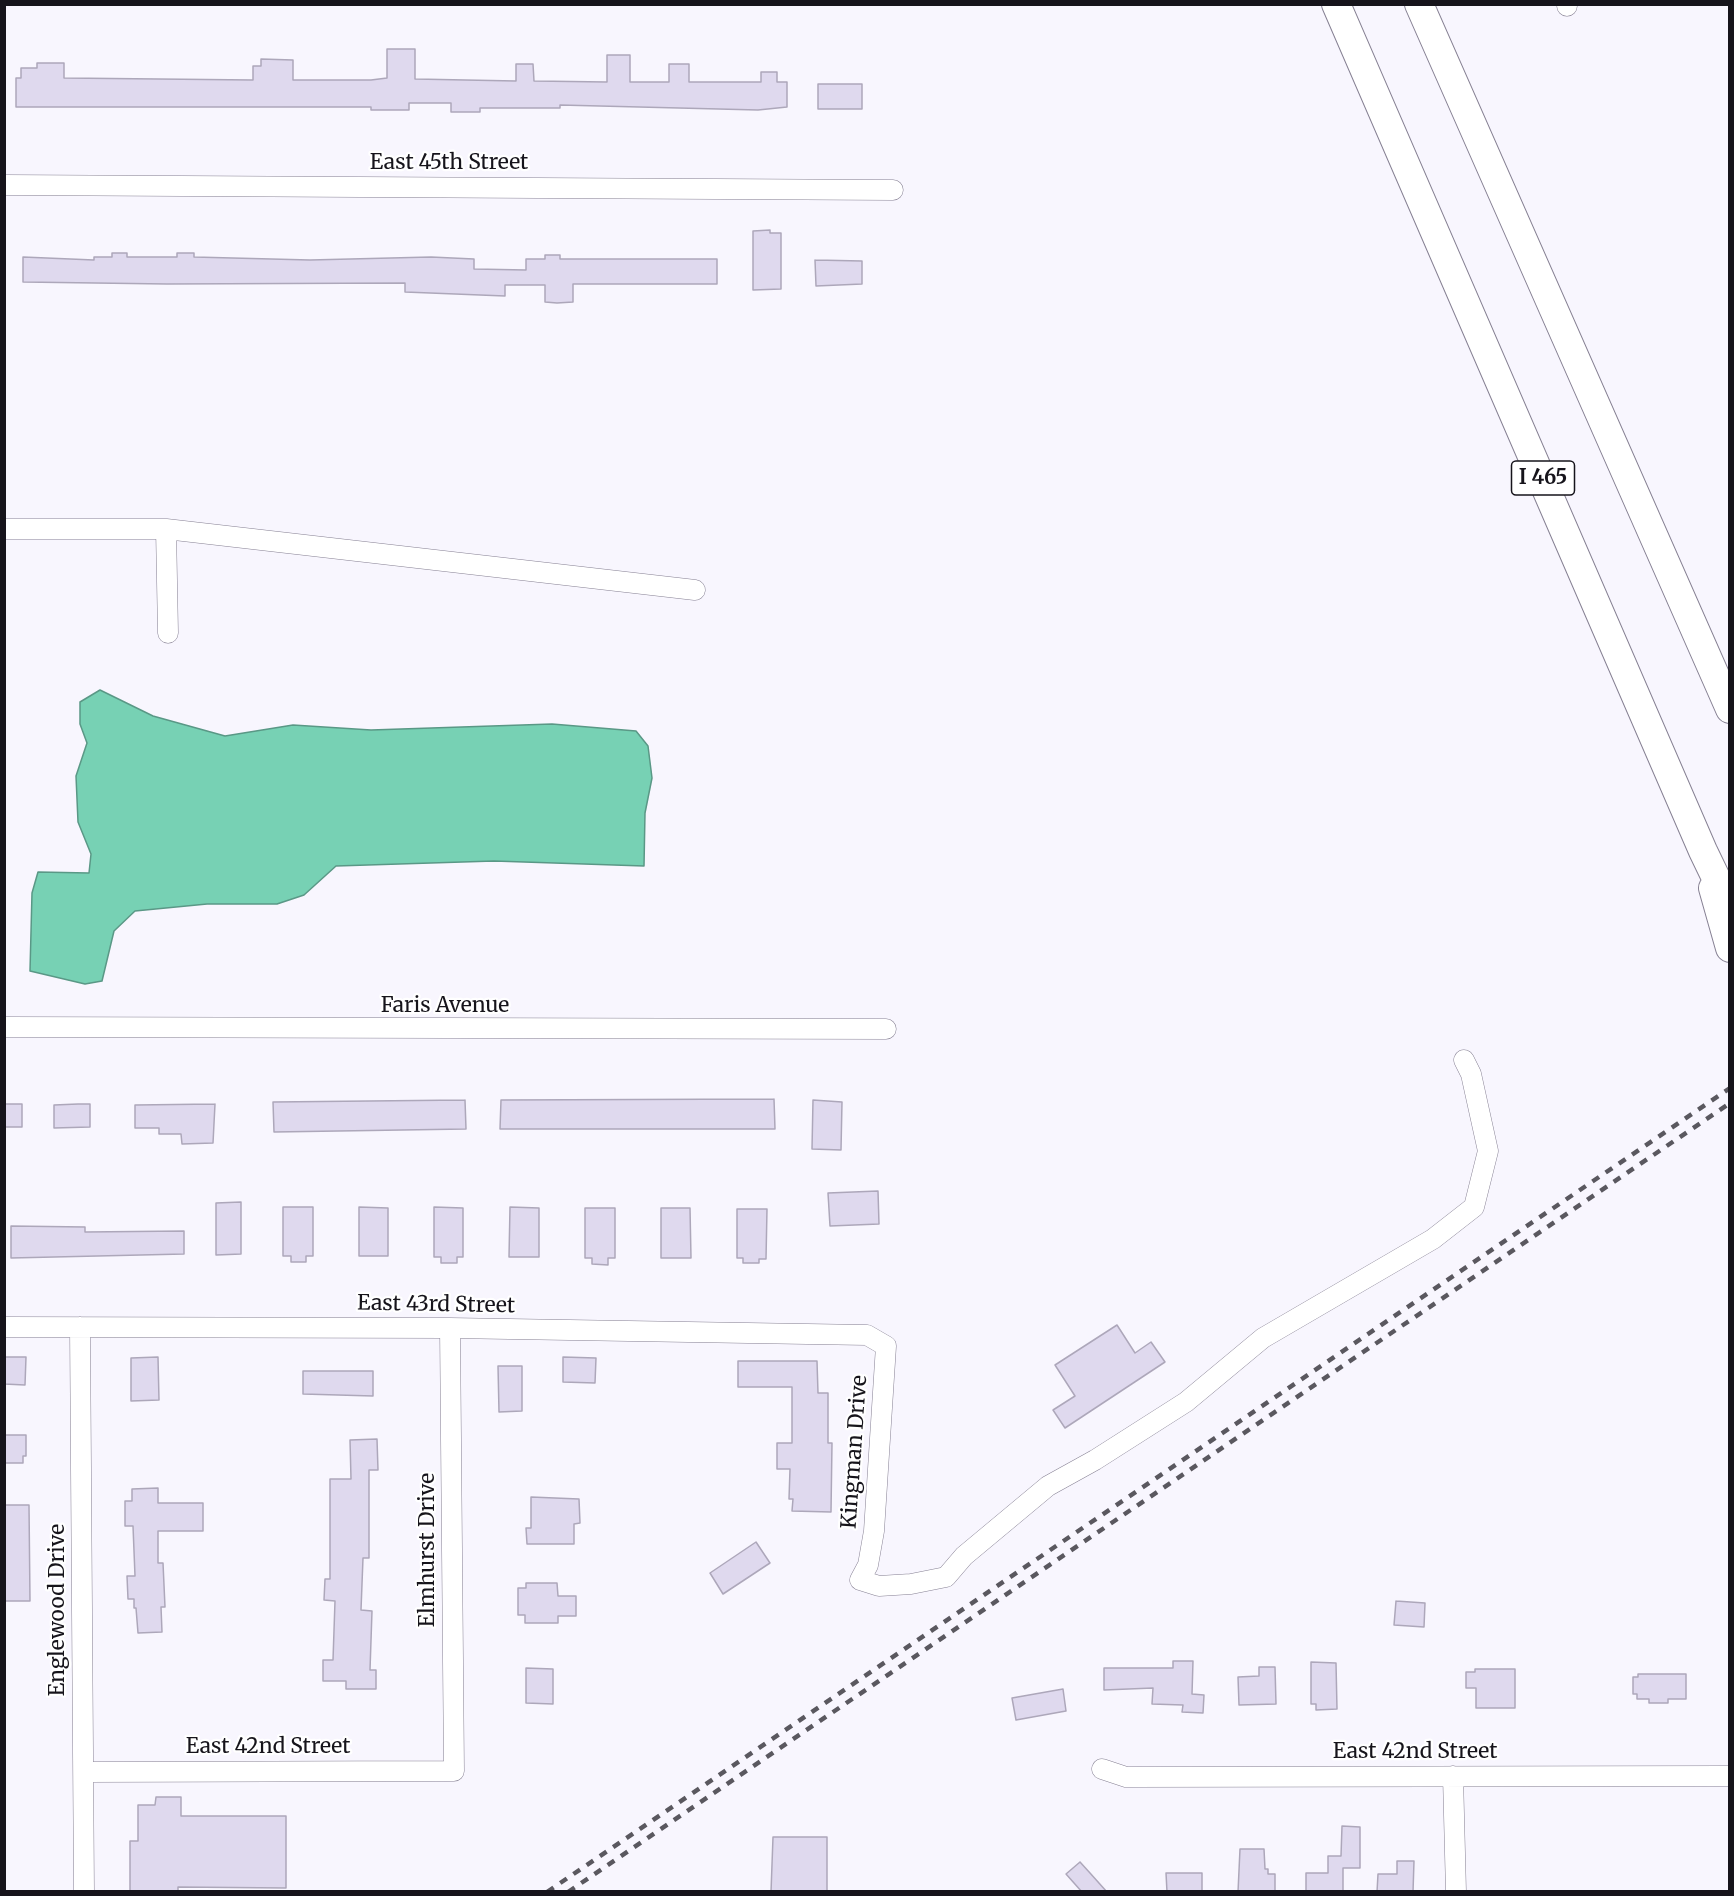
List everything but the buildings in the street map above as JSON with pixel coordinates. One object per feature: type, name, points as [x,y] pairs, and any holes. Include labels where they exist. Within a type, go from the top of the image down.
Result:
[{"type":"highway","name":"I 465","points":[[1336,4],[1703,851],[1730,907]]},
{"type":"highway","points":[[1419,4],[1730,709]]},
{"type":"highway","points":[[1713,670],[1730,702]]},
{"type":"highway","points":[[1703,851],[1730,948]]},
{"type":"street","name":"East 45th Street","points":[[4,185],[893,190]]},
{"type":"street","points":[[4,529],[166,529],[695,590]]},
{"type":"street","points":[[166,529],[168,633]]},
{"type":"street","name":"Faris Avenue","points":[[4,1027],[886,1029]]},
{"type":"street","name":"Kingman Drive","points":[[867,1335],[886,1346],[874,1531],[868,1565],[860,1580],[879,1586],[946,1577],[964,1556],[1048,1486],[1095,1460],[1186,1402],[1263,1338],[1433,1239],[1474,1207],[1488,1151],[1471,1074],[1464,1060]]},
{"type":"street","name":"East 43rd Street","points":[[4,1327],[450,1328],[867,1335]]},
{"type":"street","name":"Englewood Drive","points":[[81,1327],[84,1892]]},
{"type":"street","name":"Elmhurst Drive","points":[[450,1328],[454,1771]]},
{"type":"street","name":"East 42nd Street","points":[[1102,1769],[1126,1777],[1730,1776]]},
{"type":"street","name":"East 42nd Street","points":[[84,1772],[454,1771]]},
{"type":"street","points":[[1453,1776],[1456,1892]]},
{"type":"shaded area","points":[[100,690],[153,716],[225,736],[293,725],[371,730],[552,724],[636,731],[648,746],[652,778],[645,813],[644,866],[494,861],[336,866],[304,895],[277,904],[207,904],[135,911],[114,931],[102,981],[85,984],[30,971],[32,893],[38,872],[89,873],[91,854],[78,822],[76,776],[87,743],[80,724],[80,702]]},
{"type":"railway","points":[[547,1892],[1730,1088]]},
{"type":"railway","points":[[568,1892],[1730,1103]]}]
